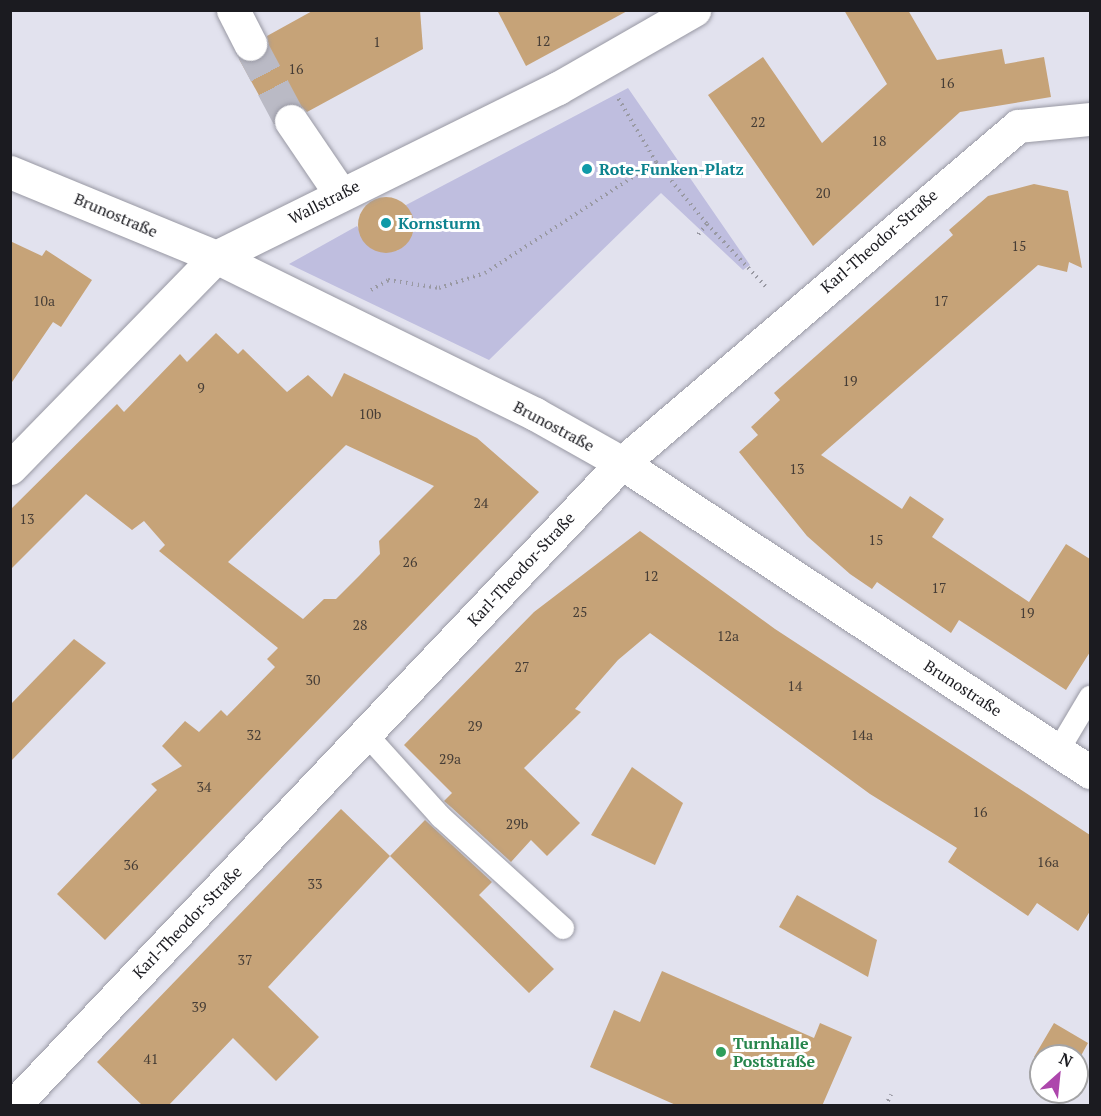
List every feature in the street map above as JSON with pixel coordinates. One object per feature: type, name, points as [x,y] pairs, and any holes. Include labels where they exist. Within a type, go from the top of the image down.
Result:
[{"type":"street","points":[[233,10],[250,44]]},
{"type":"street","name":"Wallstraße","points":[[10,468],[216,257],[598,65],[694,10]]},
{"type":"street","name":"Karl-Theodor-Straße","points":[[13,1106],[622,463],[1018,126],[1090,119]]},
{"type":"street","points":[[291,121],[340,193]]},
{"type":"street","name":"Brunostraße","points":[[10,172],[216,257],[622,463],[1090,772]]},
{"type":"lane","points":[[1058,751],[1090,697]]},
{"type":"lane","points":[[366,734],[441,817],[563,928]]},
{"type":"path","points":[[598,65],[656,162],[707,224],[758,278]]},
{"type":"path","points":[[329,313],[388,280],[439,288],[485,273],[656,162]]},
{"type":"path","points":[[697,236],[707,224]]},
{"type":"path","points":[[885,1106],[891,1095]]},
{"type":"shaded area","points":[[628,88],[750,265],[743,270],[661,193],[489,360],[289,264],[357,226],[371,248],[397,251],[413,230],[406,205]]},
{"type":"building","points":[[314,10],[420,10],[423,49],[307,112],[299,104],[281,105],[273,121],[239,59],[259,60],[269,46],[267,36]]},
{"type":"building","points":[[497,10],[629,10],[526,66]]},
{"type":"building","points":[[844,10],[908,10],[937,60],[1002,49],[1005,64],[1044,57],[1051,97],[960,112],[813,246],[708,95],[763,57],[822,143],[887,84]]},
{"type":"building","points":[[1034,184],[1068,191],[1082,268],[1069,262],[1067,272],[1038,265],[821,455],[902,509],[910,496],[944,519],[932,537],[1029,602],[1066,544],[1090,559],[1090,652],[1066,690],[959,620],[951,633],[877,582],[872,589],[850,574],[807,536],[739,452],[758,435],[751,427],[780,400],[774,393],[953,235],[949,230],[988,196]]},
{"type":"building","name":"Kornsturm","points":[[386,197],[397,199],[406,205],[412,214],[414,225],[412,236],[406,245],[397,251],[386,253],[375,251],[366,245],[360,236],[358,225],[360,214],[366,205],[375,199]]},
{"type":"building","points":[[10,241],[42,256],[46,250],[92,280],[61,327],[53,322],[10,385]]},
{"type":"building","points":[[216,333],[238,354],[243,349],[287,392],[308,375],[332,397],[344,373],[477,438],[539,492],[105,940],[57,894],[157,790],[151,784],[182,766],[162,746],[185,721],[199,732],[221,710],[227,716],[275,667],[267,659],[278,648],[159,551],[165,545],[144,521],[132,530],[86,494],[10,570],[10,510],[117,404],[124,412],[180,354],[187,362]],"holes":[[[346,445],[434,486],[379,541],[380,554],[359,576],[336,599],[324,599],[303,619],[228,562]]]},
{"type":"building","points":[[640,531],[775,629],[1090,835],[1090,911],[1078,931],[1037,903],[1028,916],[948,862],[957,848],[870,794],[650,633],[618,660],[575,709],[581,712],[524,768],[580,823],[547,856],[531,840],[511,862],[444,801],[452,793],[404,745],[534,612]]},
{"type":"building","points":[[74,639],[106,663],[10,762],[10,705]]},
{"type":"building","points":[[632,767],[683,803],[655,865],[591,835]]},
{"type":"building","points":[[341,809],[390,856],[268,987],[319,1037],[276,1081],[233,1038],[168,1106],[143,1106],[97,1062]]},
{"type":"building","points":[[425,820],[492,882],[479,895],[554,969],[529,993],[390,856]]},
{"type":"building","points":[[797,895],[877,940],[868,977],[779,927]]},
{"type":"building","name":"Turnhalle Poststraße","points":[[662,971],[814,1038],[820,1023],[852,1037],[822,1106],[678,1106],[590,1067],[614,1010],[640,1022]]},
{"type":"building","points":[[1054,1023],[1088,1043],[1087,1044],[1042,1044]]},
{"type":"tunnel","points":[[250,44],[291,121]]},
{"type":"place","name":"Rote-Funken-Platz","points":[[587,169]]},
{"type":"place","name":"Kornsturm","points":[[386,223]]},
{"type":"place","name":"Turnhalle Poststraße","points":[[721,1052]]}]
